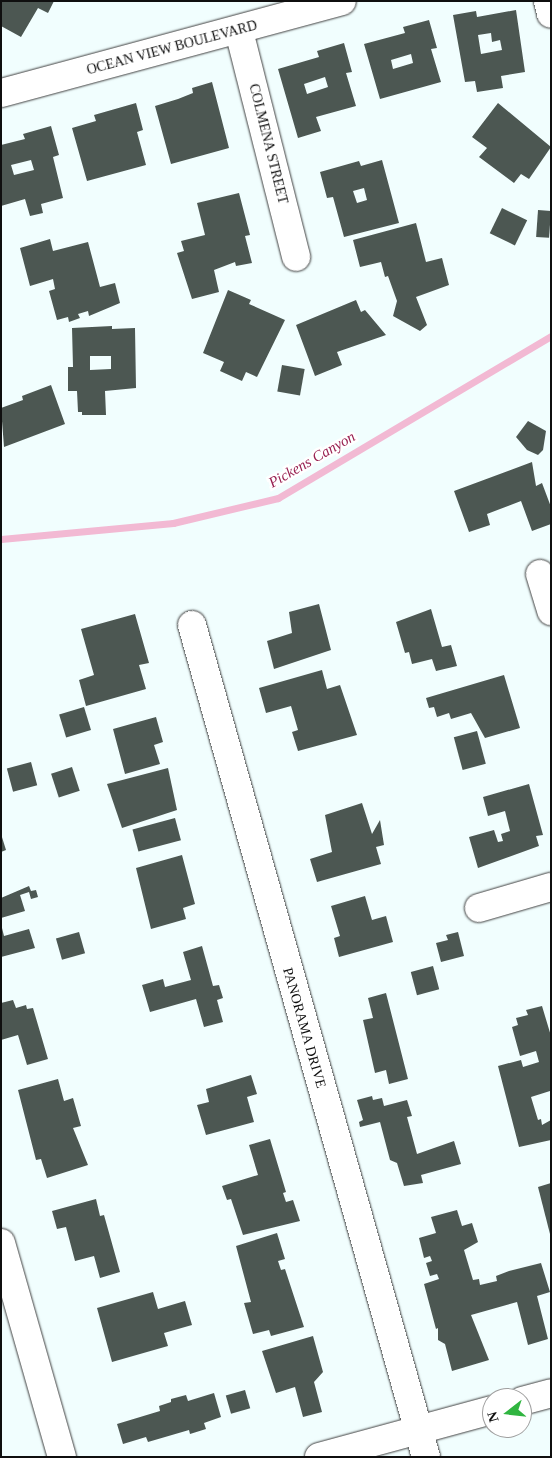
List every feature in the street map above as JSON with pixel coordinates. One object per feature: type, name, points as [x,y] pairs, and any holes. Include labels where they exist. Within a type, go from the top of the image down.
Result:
[{"type":"street","name":"OCEAN VIEW BOULEVARD","points":[[1,93],[239,31],[342,1]]},
{"type":"street","points":[[548,1],[551,14]]},
{"type":"street","name":"COLMENA STREET","points":[[239,31],[296,257]]},
{"type":"street","points":[[540,574],[551,611]]},
{"type":"street","name":"PANORAMA DRIVE","points":[[192,625],[417,1431],[426,1457]]},
{"type":"street","points":[[479,908],[551,887]]},
{"type":"street","points":[[1,1244],[62,1457]]},
{"type":"street","points":[[532,1398],[551,1393]]},
{"type":"street","points":[[319,1457],[482,1413]]},
{"type":"building","points":[[1,1],[54,1],[48,13],[38,8],[21,37],[1,26]]},
{"type":"building","points":[[516,10],[525,72],[501,76],[503,88],[477,92],[475,81],[465,82],[453,15],[476,11],[477,17]],"holes":[[[491,33],[492,42],[500,40],[502,50],[481,54],[478,35]]]},
{"type":"building","points":[[429,20],[437,48],[431,49],[441,82],[380,99],[364,44],[405,33],[403,27]],"holes":[[[411,54],[413,63],[393,69],[391,60]]]},
{"type":"building","points":[[344,43],[352,72],[346,73],[356,106],[316,117],[321,131],[298,138],[278,69],[319,57],[317,51]],"holes":[[[325,77],[328,87],[307,94],[304,84]]]},
{"type":"building","points":[[212,82],[229,148],[171,164],[155,106],[193,93],[192,88]]},
{"type":"building","points":[[136,103],[143,130],[137,132],[146,165],[87,181],[72,128],[96,121],[94,115]]},
{"type":"building","points":[[498,103],[551,147],[529,179],[521,174],[514,183],[479,157],[487,148],[472,137]]},
{"type":"building","points":[[51,126],[59,155],[53,157],[63,198],[41,204],[43,213],[30,216],[25,199],[1,206],[1,145],[25,139],[23,134]],"holes":[[[31,160],[34,170],[14,175],[11,165]]]},
{"type":"building","points":[[382,160],[399,223],[344,237],[333,197],[327,198],[320,172],[359,161],[361,166]],"holes":[[[364,188],[367,200],[357,203],[353,191]]]},
{"type":"building","points":[[239,193],[250,235],[245,236],[252,263],[236,266],[235,262],[214,270],[219,292],[192,299],[177,253],[184,251],[181,241],[205,235],[197,203]]},
{"type":"building","points":[[502,208],[527,220],[515,245],[490,233]]},
{"type":"building","points":[[538,210],[551,211],[549,238],[536,237]]},
{"type":"building","points":[[416,223],[426,262],[442,258],[449,285],[416,297],[427,325],[420,331],[393,316],[397,301],[388,276],[385,277],[381,262],[360,267],[353,240]]},
{"type":"building","points":[[50,239],[53,251],[88,242],[100,287],[115,283],[120,303],[89,316],[88,311],[78,314],[80,318],[69,322],[68,317],[57,320],[49,291],[55,289],[53,279],[30,286],[20,248]]},
{"type":"building","points":[[228,290],[251,300],[249,304],[285,320],[257,377],[246,372],[242,381],[220,371],[224,362],[203,353]]},
{"type":"building","points":[[356,300],[361,312],[365,310],[386,335],[337,352],[342,365],[315,376],[296,325]]},
{"type":"building","points":[[112,326],[112,329],[135,328],[136,388],[105,391],[106,415],[82,415],[82,412],[78,412],[77,391],[68,391],[68,367],[73,367],[72,328]],"holes":[[[90,356],[111,356],[111,369],[90,370]]]},
{"type":"building","points":[[282,365],[305,369],[300,396],[277,392]]},
{"type":"building","points":[[51,385],[65,424],[4,447],[1,408],[23,400],[22,396]]},
{"type":"building","points":[[528,421],[546,431],[543,450],[538,455],[527,450],[516,437]]},
{"type":"building","points":[[532,462],[536,486],[542,483],[551,507],[551,524],[532,531],[521,501],[487,514],[490,525],[469,532],[454,491]]},
{"type":"building","points":[[319,604],[331,650],[274,669],[267,641],[292,633],[289,612]]},
{"type":"building","points":[[431,609],[442,647],[451,645],[457,666],[436,671],[432,659],[412,664],[409,652],[405,653],[396,622]]},
{"type":"building","points":[[135,614],[149,663],[139,665],[146,689],[86,706],[79,680],[94,675],[81,629]]},
{"type":"building","points":[[322,670],[327,689],[340,685],[357,735],[298,751],[292,732],[298,730],[291,706],[266,713],[259,688]]},
{"type":"building","points":[[504,675],[520,728],[485,738],[471,713],[451,719],[449,713],[437,717],[434,707],[429,708],[426,698]]},
{"type":"building","points":[[84,707],[91,730],[66,738],[59,715]]},
{"type":"building","points":[[156,717],[163,742],[154,745],[160,764],[125,774],[113,729]]},
{"type":"building","points":[[477,731],[486,764],[463,770],[454,737]]},
{"type":"building","points":[[31,762],[37,785],[13,792],[7,768]]},
{"type":"building","points":[[72,767],[80,791],[59,798],[51,774]]},
{"type":"building","points":[[168,768],[177,810],[122,828],[107,784]]},
{"type":"building","points":[[529,784],[543,835],[536,836],[539,846],[478,868],[469,837],[494,830],[498,842],[503,841],[501,834],[510,831],[505,811],[488,816],[483,797]]},
{"type":"building","points":[[362,803],[372,834],[380,820],[384,845],[376,847],[381,864],[317,882],[310,859],[332,852],[325,815]]},
{"type":"building","points":[[175,818],[181,840],[138,852],[132,829]]},
{"type":"building","points":[[1,834],[6,850],[1,852]]},
{"type":"building","points":[[182,855],[195,904],[183,908],[186,919],[151,929],[136,868]]},
{"type":"building","points":[[29,886],[31,891],[36,890],[38,897],[31,899],[29,892],[20,895],[25,911],[1,918],[1,898]]},
{"type":"building","points":[[365,896],[372,920],[386,916],[393,942],[339,957],[334,938],[340,936],[331,906]]},
{"type":"building","points":[[2,928],[4,936],[29,929],[35,948],[1,957]]},
{"type":"building","points":[[79,932],[85,953],[62,960],[56,939]]},
{"type":"building","points":[[458,932],[464,956],[441,962],[436,943],[448,940],[446,935]]},
{"type":"building","points":[[202,946],[213,986],[219,985],[223,998],[217,1000],[223,1022],[204,1027],[196,999],[150,1012],[142,985],[163,979],[165,987],[191,980],[183,952]]},
{"type":"building","points":[[433,966],[439,989],[417,995],[411,972]]},
{"type":"building","points":[[386,993],[408,1079],[389,1084],[386,1070],[375,1073],[363,1020],[373,1018],[368,998]]},
{"type":"building","points":[[13,1000],[16,1008],[26,1005],[27,1009],[33,1008],[48,1059],[27,1065],[18,1035],[1,1040],[1,1003]]},
{"type":"building","points":[[542,1006],[551,1036],[550,1091],[531,1097],[538,1120],[541,1119],[542,1125],[551,1120],[551,1140],[519,1147],[498,1066],[521,1060],[523,1067],[539,1062],[536,1051],[520,1056],[512,1027],[518,1025],[516,1018],[528,1015],[526,1010]]},
{"type":"building","points":[[251,1075],[257,1094],[247,1097],[254,1122],[206,1135],[197,1105],[209,1102],[206,1089]]},
{"type":"building","points":[[58,1079],[64,1101],[73,1098],[81,1126],[73,1128],[88,1165],[47,1178],[41,1159],[36,1160],[18,1090]]},
{"type":"building","points":[[372,1096],[373,1100],[382,1098],[384,1106],[407,1100],[412,1116],[407,1117],[417,1154],[454,1141],[461,1164],[421,1175],[423,1183],[404,1186],[397,1163],[390,1160],[380,1122],[360,1127],[359,1122],[363,1120],[357,1100]]},
{"type":"building","points":[[270,1139],[286,1192],[283,1193],[286,1202],[293,1200],[300,1221],[243,1235],[231,1199],[227,1200],[222,1186],[258,1175],[249,1145]]},
{"type":"building","points":[[551,1183],[551,1234],[550,1234],[538,1187]]},
{"type":"building","points":[[96,1199],[100,1216],[104,1215],[120,1272],[100,1278],[94,1256],[75,1261],[66,1227],[57,1229],[52,1211]]},
{"type":"building","points":[[457,1210],[462,1226],[472,1223],[478,1242],[464,1250],[473,1280],[479,1279],[480,1285],[497,1281],[496,1276],[541,1263],[550,1292],[537,1296],[548,1339],[528,1345],[517,1302],[471,1315],[489,1360],[452,1371],[445,1344],[438,1340],[438,1328],[436,1329],[424,1284],[439,1279],[437,1274],[430,1276],[426,1263],[432,1261],[430,1256],[424,1258],[419,1238],[436,1233],[431,1217]]},
{"type":"building","points":[[277,1233],[285,1259],[278,1261],[281,1270],[285,1269],[304,1327],[271,1336],[269,1330],[253,1334],[244,1303],[251,1302],[236,1246]]},
{"type":"building","points":[[153,1292],[158,1309],[185,1301],[192,1325],[164,1333],[168,1346],[112,1362],[97,1308]]},
{"type":"building","points":[[313,1336],[323,1372],[314,1382],[322,1412],[303,1417],[295,1387],[276,1393],[262,1351]]},
{"type":"building","points":[[245,1390],[250,1408],[231,1414],[226,1396]]},
{"type":"building","points":[[214,1393],[221,1417],[204,1423],[206,1429],[190,1434],[189,1430],[148,1442],[146,1437],[123,1444],[117,1424],[160,1411],[159,1406],[171,1402],[171,1399],[186,1395],[188,1401]]},
{"type":"waterway","name":"Pickens Canyon","points":[[1,539],[173,523],[278,498],[551,336]]}]
